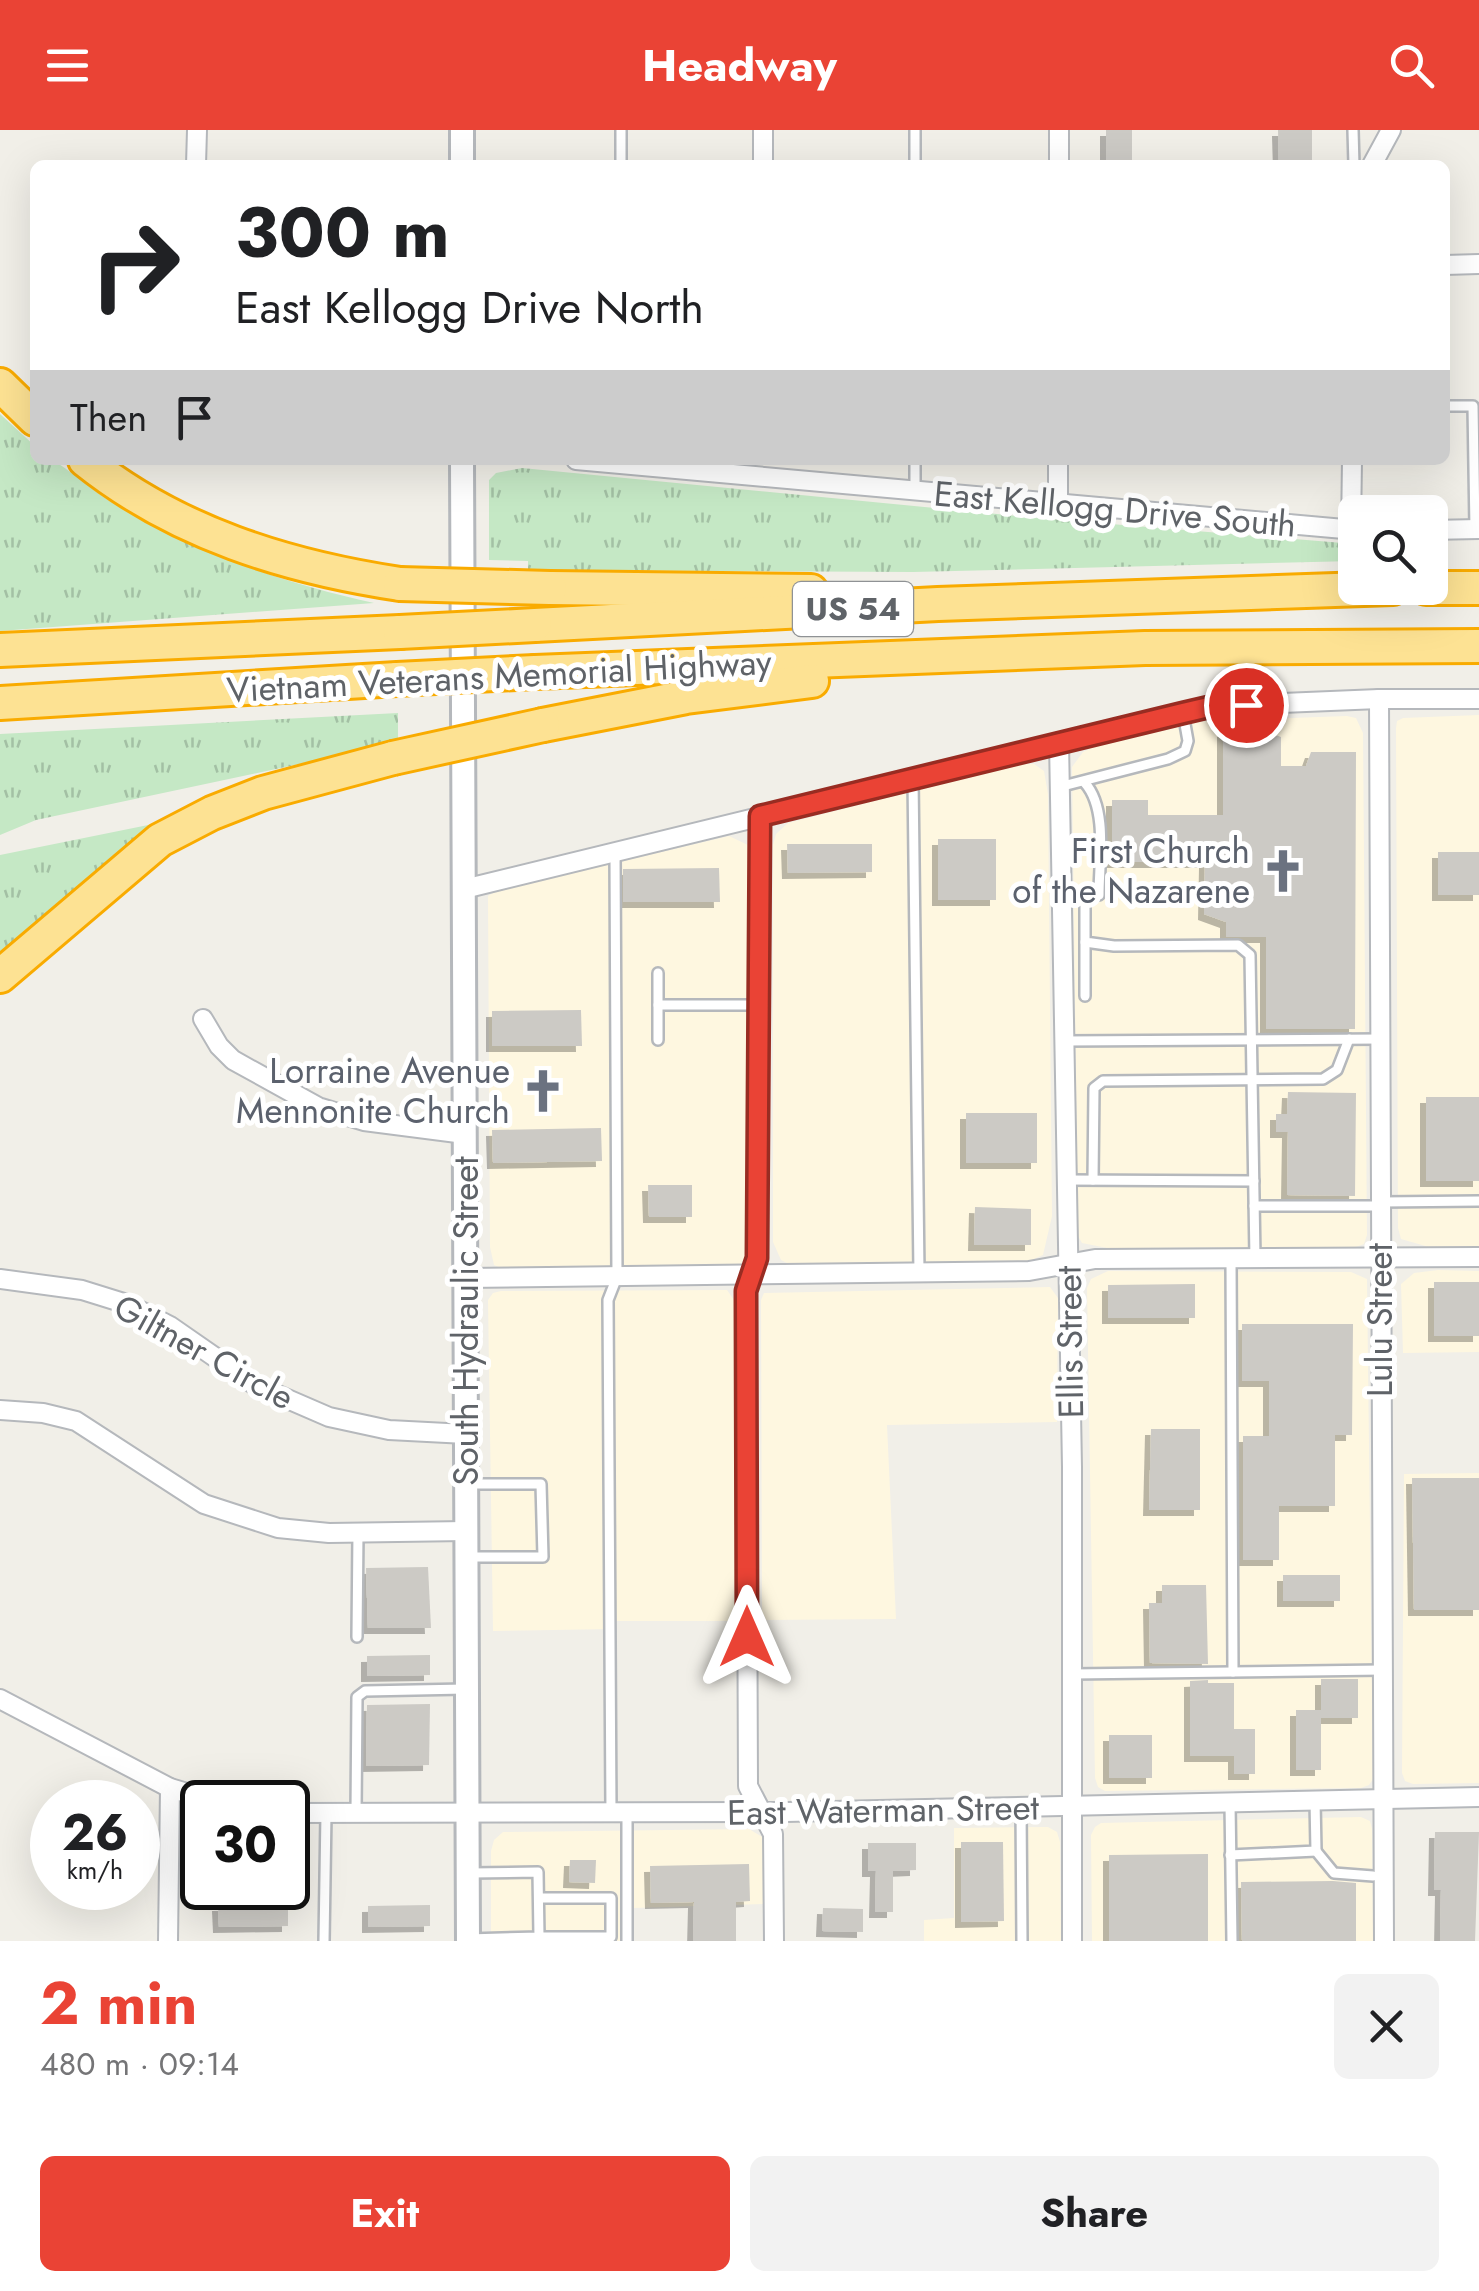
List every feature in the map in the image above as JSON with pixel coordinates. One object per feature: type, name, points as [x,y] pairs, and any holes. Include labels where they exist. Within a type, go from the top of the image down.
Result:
[{"type":"highway","points":[[0,385],[30,414]]},
{"type":"highway","points":[[93,465],[162,511],[234,544],[326,572],[400,584],[1171,594]]},
{"type":"highway","points":[[1448,588],[1479,588]]},
{"type":"highway","name":"Vietnam Veterans Memorial Highway","points":[[6,649],[1338,589]]},
{"type":"highway","name":"Vietnam Veterans Memorial Highway","points":[[7,703],[535,672],[1145,648],[1479,646]]},
{"type":"highway","points":[[0,976],[160,840],[263,792],[543,725],[749,688],[1145,648]]},
{"type":"street","points":[[196,130],[196,160]]},
{"type":"street","points":[[462,130],[462,160]]},
{"type":"street","points":[[763,130],[763,160]]},
{"type":"street","points":[[1059,130],[1059,160]]},
{"type":"street","points":[[1375,160],[1391,130]]},
{"type":"street","points":[[1450,265],[1479,264]]},
{"type":"street","name":"South Hydraulic Street","points":[[462,465],[468,1940]]},
{"type":"street","name":"East Kellogg Drive South","points":[[694,465],[765,468],[916,490],[1338,529]]},
{"type":"street","points":[[1058,465],[1058,503]]},
{"type":"street","points":[[1352,465],[1352,495]]},
{"type":"street","points":[[1448,530],[1477,529]]},
{"type":"street","points":[[464,889],[1213,706],[1379,699],[1479,700]]},
{"type":"street","name":"Lulu Street","points":[[1379,699],[1384,1941]]},
{"type":"street","name":"Ellis Street","points":[[1058,742],[1068,1264],[1072,1941]]},
{"type":"street","points":[[760,816],[757,1258],[746,1291],[748,1786],[773,1834],[774,1941]]},
{"type":"street","points":[[203,1019],[219,1046],[233,1060],[318,1108],[364,1120],[465,1134]]},
{"type":"street","points":[[464,1278],[1029,1271],[1095,1259],[1479,1257]]},
{"type":"street","name":"Giltner Circle","points":[[0,1279],[82,1290],[127,1304],[170,1326],[254,1385],[329,1417],[389,1430],[466,1434]]},
{"type":"street","points":[[0,1410],[42,1413],[76,1421],[204,1504],[238,1518],[278,1528],[466,1531]]},
{"type":"street","points":[[0,1699],[180,1791]]},
{"type":"street","points":[[168,1941],[170,1788]]},
{"type":"street","name":"East Waterman Street","points":[[310,1813],[761,1813],[1479,1797]]},
{"type":"lane","points":[[621,130],[621,160]]},
{"type":"lane","points":[[915,130],[915,160]]},
{"type":"lane","points":[[1353,130],[1354,160]]},
{"type":"lane","points":[[1450,406],[1473,406],[1477,529]]},
{"type":"lane","points":[[915,465],[916,490]]},
{"type":"lane","points":[[1060,788],[1185,752],[1188,740],[1183,713]]},
{"type":"lane","points":[[914,778],[919,1274]]},
{"type":"lane","points":[[1062,894],[1099,895],[1098,804],[1086,783]]},
{"type":"lane","points":[[615,853],[618,1277],[608,1300],[619,1814],[627,1941]]},
{"type":"lane","points":[[1085,896],[1086,996]]},
{"type":"lane","points":[[1085,942],[1114,946],[1238,945],[1250,955],[1255,1258]]},
{"type":"lane","points":[[658,973],[658,1040]]},
{"type":"lane","points":[[658,1005],[758,1005]]},
{"type":"lane","points":[[1093,1180],[1094,1088],[1103,1081],[1323,1079],[1337,1070],[1349,1039]]},
{"type":"lane","points":[[1064,1041],[1380,1039]]},
{"type":"lane","points":[[1067,1180],[1254,1181]]},
{"type":"lane","points":[[1254,1206],[1479,1201]]},
{"type":"lane","points":[[1231,1258],[1233,1672]]},
{"type":"lane","points":[[466,1484],[541,1484],[543,1557],[467,1557]]},
{"type":"lane","points":[[357,1638],[358,1532]]},
{"type":"lane","points":[[1072,1674],[1382,1670]]},
{"type":"lane","points":[[356,1814],[357,1697],[364,1692],[468,1688]]},
{"type":"lane","points":[[1315,1800],[1316,1851],[1334,1873],[1373,1876]]},
{"type":"lane","points":[[1230,1802],[1232,1941]]},
{"type":"lane","points":[[1021,1808],[1022,1941]]},
{"type":"lane","points":[[324,1941],[326,1813]]},
{"type":"lane","points":[[1230,1856],[1316,1851]]},
{"type":"lane","points":[[468,1873],[538,1872],[540,1937]]},
{"type":"lane","points":[[468,1940],[611,1937],[611,1898],[539,1898]]},
{"type":"shaded area","points":[[1479,715],[1479,1246],[1429,1247],[1401,1239],[1398,1228],[1396,728],[1397,721],[1403,718]]},
{"type":"shaded area","points":[[1356,718],[1363,733],[1367,1235],[1364,1244],[1107,1248],[1082,1243],[1078,1236],[1072,767],[1083,752],[1093,747],[1204,721]]},
{"type":"shaded area","points":[[1020,764],[1034,764],[1044,771],[1048,794],[1052,1216],[1043,1255],[1027,1262],[789,1264],[781,1260],[773,1242],[776,834],[788,823]]},
{"type":"shaded area","points":[[729,836],[748,845],[752,854],[751,1236],[746,1256],[740,1265],[730,1266],[494,1265],[490,1247],[488,896]]},
{"type":"shaded area","points":[[1108,1271],[1351,1272],[1367,1279],[1373,1779],[1369,1785],[1105,1791],[1098,1787],[1087,1288],[1091,1279]]},
{"type":"shaded area","points":[[1479,1271],[1479,1352],[1403,1353],[1401,1284],[1414,1273]]},
{"type":"shaded area","points":[[1050,1287],[1058,1298],[1057,1422],[887,1425],[896,1619],[762,1620],[764,1293]]},
{"type":"shaded area","points":[[727,1290],[736,1303],[738,1621],[615,1621],[613,1629],[493,1631],[488,1300],[501,1291]]},
{"type":"shaded area","points":[[1479,1473],[1479,1783],[1413,1784],[1405,1781],[1402,1773],[1404,1474]]},
{"type":"shaded area","points":[[1361,1817],[1370,1821],[1372,1829],[1373,1941],[1092,1941],[1091,1835],[1101,1823]]},
{"type":"shaded area","points":[[1048,1827],[1057,1832],[1060,1842],[1061,1941],[924,1941],[924,1920],[954,1918],[954,1828]]},
{"type":"shaded area","points":[[749,1829],[764,1838],[764,1904],[633,1908],[633,1941],[491,1941],[491,1851],[494,1840],[503,1832]]},
{"type":"green space","points":[[0,414],[30,441],[30,465],[60,465],[139,518],[236,563],[374,603],[0,631]]},
{"type":"green space","points":[[522,468],[1338,543],[1338,561],[913,572],[528,570],[528,561],[489,560],[489,480],[496,473]]},
{"type":"green space","points":[[398,713],[398,743],[36,820],[0,835],[0,734]]},
{"type":"green space","points":[[163,822],[0,965],[0,855]]},
{"type":"building","points":[[1106,130],[1132,130],[1132,160],[1106,160]]},
{"type":"building","points":[[1278,130],[1312,130],[1312,160],[1279,160]]},
{"type":"building","points":[[1223,731],[1265,731],[1281,737],[1281,766],[1306,766],[1311,752],[1356,752],[1355,1029],[1266,1029],[1266,937],[1226,937],[1226,922],[1204,914],[1205,862],[1112,862],[1112,800],[1148,800],[1148,815],[1223,815]]},
{"type":"building","points":[[938,839],[996,839],[996,900],[938,900]]},
{"type":"building","points":[[787,844],[872,844],[872,872],[788,873]]},
{"type":"building","points":[[1438,852],[1479,852],[1479,895],[1438,895]]},
{"type":"building","points":[[719,868],[720,902],[623,902],[623,869]]},
{"type":"building","points":[[581,1010],[582,1046],[492,1046],[492,1011]]},
{"type":"building","points":[[1288,1092],[1356,1093],[1355,1196],[1287,1195],[1288,1132],[1276,1132],[1276,1114],[1287,1114]]},
{"type":"building","points":[[1426,1097],[1479,1097],[1479,1181],[1426,1181]]},
{"type":"building","points":[[966,1113],[1037,1113],[1037,1163],[966,1163]]},
{"type":"building","points":[[601,1128],[602,1161],[493,1163],[492,1130]]},
{"type":"building","points":[[648,1185],[692,1185],[692,1217],[649,1217]]},
{"type":"building","points":[[975,1207],[1031,1209],[1031,1245],[974,1245]]},
{"type":"building","points":[[1434,1282],[1479,1282],[1479,1336],[1434,1336]]},
{"type":"building","points":[[1195,1284],[1195,1318],[1108,1318],[1108,1285]]},
{"type":"building","points":[[1242,1324],[1353,1324],[1352,1435],[1335,1435],[1335,1506],[1279,1506],[1279,1560],[1243,1560],[1243,1436],[1269,1436],[1269,1381],[1242,1381]]},
{"type":"building","points":[[1151,1429],[1200,1429],[1200,1510],[1149,1510]]},
{"type":"building","points":[[1412,1478],[1479,1478],[1479,1610],[1414,1610]]},
{"type":"building","points":[[428,1567],[431,1628],[368,1628],[366,1568]]},
{"type":"building","points":[[1283,1575],[1340,1575],[1340,1601],[1283,1601]]},
{"type":"building","points":[[1162,1585],[1206,1585],[1208,1664],[1150,1663],[1149,1603],[1162,1603]]},
{"type":"building","points":[[430,1655],[430,1675],[367,1676],[367,1656]]},
{"type":"building","points":[[1321,1679],[1358,1679],[1358,1718],[1321,1718],[1321,1770],[1296,1770],[1296,1710],[1321,1710]]},
{"type":"building","points":[[1190,1681],[1234,1683],[1234,1729],[1255,1729],[1255,1774],[1234,1774],[1234,1756],[1190,1756]]},
{"type":"building","points":[[430,1704],[429,1765],[366,1766],[367,1705]]},
{"type":"building","points":[[1109,1735],[1152,1735],[1152,1778],[1109,1778]]},
{"type":"building","points":[[1435,1832],[1479,1832],[1475,1941],[1440,1941],[1441,1890],[1434,1890]]},
{"type":"building","points":[[961,1842],[1003,1842],[1004,1921],[961,1922]]},
{"type":"building","points":[[868,1843],[916,1843],[916,1870],[893,1871],[893,1912],[875,1912],[876,1871],[868,1871]]},
{"type":"building","points":[[1208,1854],[1208,1941],[1109,1941],[1109,1855]]},
{"type":"building","points":[[570,1860],[596,1860],[595,1883],[569,1882]]},
{"type":"building","points":[[749,1864],[750,1901],[736,1902],[736,1941],[693,1941],[694,1902],[651,1903],[650,1866]]},
{"type":"building","points":[[1241,1882],[1356,1883],[1356,1941],[1242,1941]]},
{"type":"building","points":[[430,1905],[430,1926],[368,1927],[368,1906]]},
{"type":"building","points":[[823,1908],[863,1909],[863,1932],[822,1931]]},
{"type":"building","points":[[218,1910],[288,1910],[288,1926],[219,1927]]},
{"type":"place","name":"First Church of the Nazarene","points":[[1283,871]]},
{"type":"place","name":"Lorraine Avenue Mennonite Church","points":[[543,1091]]},
{"type":"route","points":[[747,1637],[746,1291],[757,1258],[760,816],[1213,706],[1246,705]]}]
